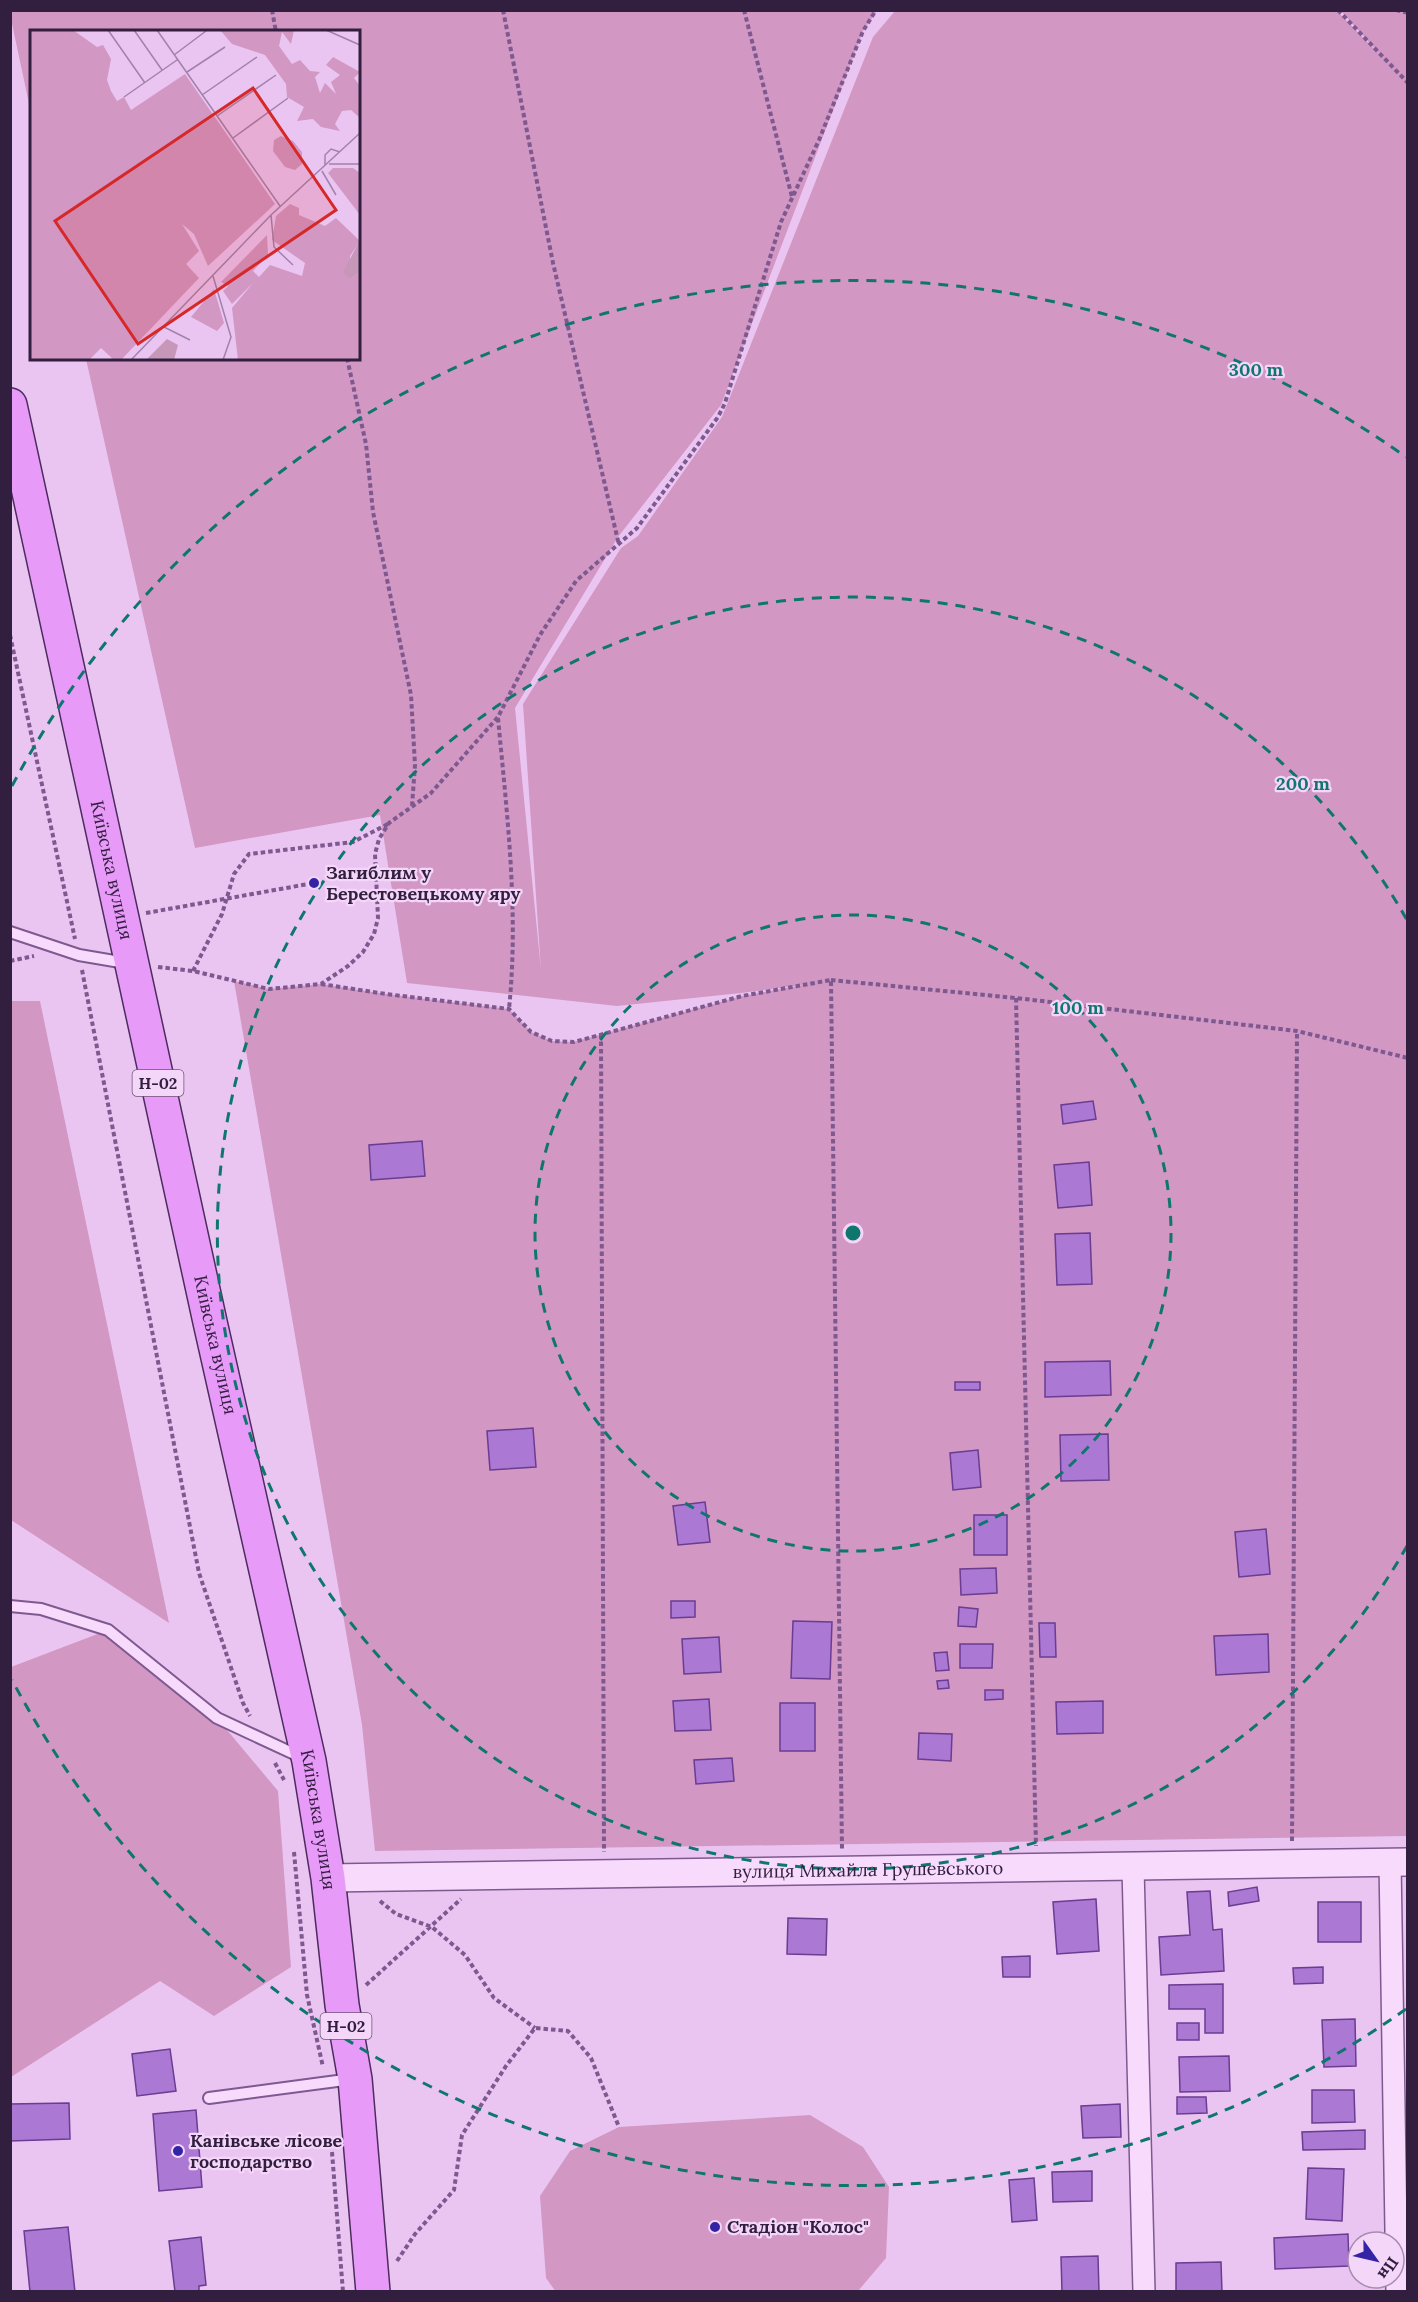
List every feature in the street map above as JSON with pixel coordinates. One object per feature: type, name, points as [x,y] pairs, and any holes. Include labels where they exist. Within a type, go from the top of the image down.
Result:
[{"type":"main road","name":"Київська вулиця","points":[[10,405],[207,1310],[309,1761],[328,1878],[342,2005],[341,2080],[373,2292]]},
{"type":"street","name":"вулиця Михайла Грушевського","points":[[328,1878],[1133,1868],[1399,1862]]},
{"type":"street","points":[[1397,2292],[1399,1862]]},
{"type":"street","points":[[1133,1868],[1144,2292]]},
{"type":"lane","points":[[10,932],[79,955],[132,964]]},
{"type":"lane","points":[[10,1606],[41,1609],[108,1630],[217,1718],[309,1761]]},
{"type":"lane","points":[[209,2098],[341,2080]]},
{"type":"path","points":[[272,10],[276,30]]},
{"type":"path","points":[[503,10],[552,263],[620,545]]},
{"type":"path","points":[[744,10],[792,198]]},
{"type":"path","points":[[193,971],[222,914],[234,874],[249,854],[353,842],[389,823],[431,793],[498,717],[540,635],[576,581],[637,528],[718,417],[725,403],[781,222],[819,140],[863,31],[876,10]]},
{"type":"path","points":[[1338,10],[1407,82]]},
{"type":"path","points":[[1396,10],[1407,13]]},
{"type":"path","points":[[347,360],[366,444],[373,512],[411,696],[415,765],[412,806]]},
{"type":"path","points":[[10,635],[79,955],[199,1573],[243,1702],[253,1722]]},
{"type":"path","points":[[498,717],[514,925],[509,1009]]},
{"type":"path","points":[[321,984],[348,966],[363,952],[374,934],[378,918],[375,854],[379,839],[389,823]]},
{"type":"path","points":[[122,917],[315,883]]},
{"type":"path","points":[[132,964],[193,971],[269,989],[321,984],[509,1009],[531,1032],[552,1041],[573,1042],[742,996],[831,980],[1017,998],[1297,1032],[1407,1058]]},
{"type":"path","points":[[831,980],[842,1871]]},
{"type":"path","points":[[1017,998],[1036,1868]]},
{"type":"path","points":[[1292,1864],[1297,1032]]},
{"type":"path","points":[[601,1034],[604,1874]]},
{"type":"path","points":[[274,1761],[289,1790]]},
{"type":"path","points":[[294,1847],[307,1995],[341,2080]]},
{"type":"path","points":[[342,2005],[432,1927],[474,1887],[481,1876]]},
{"type":"path","points":[[360,1877],[372,1894],[396,1914],[432,1927],[465,1955],[494,1998],[535,2028],[568,2031],[591,2058],[619,2127]]},
{"type":"path","points":[[396,2263],[415,2234],[454,2190],[462,2134],[506,2066],[535,2028]]},
{"type":"path","points":[[331,2140],[343,2292]]},
{"type":"shaded area","points":[[10,11],[877,11],[863,31],[721,405],[618,537],[515,708],[541,970],[523,704],[621,548],[638,536],[722,417],[873,37],[895,11],[1337,11],[1383,58],[1341,11],[1407,11],[1407,1836],[375,1851],[362,1725],[234,981],[269,989],[321,984],[509,1009],[531,1032],[552,1041],[573,1042],[742,996],[808,984],[617,1006],[407,983],[380,815],[195,848],[86,360],[360,360],[360,30],[30,30],[30,108]]},
{"type":"shaded area","points":[[10,1001],[40,1001],[169,1623],[11,1520]]},
{"type":"shaded area","points":[[108,1630],[217,1718],[278,1791],[291,1967],[214,2016],[160,1981],[11,2077],[11,1667]]},
{"type":"shaded area","name":"Стадіон \"Колос\"","points":[[810,2115],[863,2147],[889,2187],[886,2258],[858,2291],[556,2292],[546,2278],[540,2196],[570,2151],[619,2127]]},
{"type":"building","points":[[1093,1101],[1096,1119],[1063,1124],[1061,1105]]},
{"type":"building","points":[[422,1141],[425,1176],[371,1180],[369,1145]]},
{"type":"building","points":[[1089,1162],[1092,1205],[1058,1208],[1054,1165]]},
{"type":"building","points":[[1090,1233],[1092,1284],[1057,1285],[1055,1234]]},
{"type":"building","points":[[1110,1361],[1111,1395],[1045,1397],[1045,1362]]},
{"type":"building","points":[[955,1382],[980,1382],[980,1390],[955,1390]]},
{"type":"building","points":[[533,1428],[536,1467],[490,1470],[487,1431]]},
{"type":"building","points":[[1108,1434],[1109,1480],[1061,1481],[1060,1435]]},
{"type":"building","points":[[978,1450],[981,1487],[953,1490],[950,1453]]},
{"type":"building","points":[[705,1502],[710,1542],[678,1545],[673,1506]]},
{"type":"building","points":[[974,1515],[1007,1515],[1007,1555],[974,1555]]},
{"type":"building","points":[[1266,1529],[1270,1574],[1239,1577],[1235,1532]]},
{"type":"building","points":[[996,1568],[997,1593],[961,1595],[960,1569]]},
{"type":"building","points":[[671,1601],[695,1601],[695,1617],[671,1618]]},
{"type":"building","points":[[959,1607],[978,1609],[976,1627],[958,1626]]},
{"type":"building","points":[[793,1621],[832,1622],[830,1679],[791,1678]]},
{"type":"building","points":[[1039,1623],[1055,1623],[1056,1657],[1040,1657]]},
{"type":"building","points":[[1268,1634],[1269,1672],[1216,1675],[1214,1636]]},
{"type":"building","points":[[719,1637],[721,1672],[684,1674],[682,1639]]},
{"type":"building","points":[[960,1644],[993,1644],[992,1668],[960,1668]]},
{"type":"building","points":[[947,1652],[949,1670],[936,1671],[934,1653]]},
{"type":"building","points":[[948,1680],[949,1688],[938,1689],[937,1681]]},
{"type":"building","points":[[985,1690],[1003,1690],[1003,1699],[985,1700]]},
{"type":"building","points":[[709,1699],[711,1730],[675,1731],[673,1701]]},
{"type":"building","points":[[1103,1701],[1103,1733],[1057,1734],[1056,1702]]},
{"type":"building","points":[[780,1703],[815,1703],[815,1751],[780,1751]]},
{"type":"building","points":[[919,1733],[952,1734],[951,1761],[918,1759]]},
{"type":"building","points":[[732,1758],[734,1781],[696,1784],[694,1760]]},
{"type":"building","points":[[1257,1887],[1259,1901],[1229,1906],[1228,1892]]},
{"type":"building","points":[[1210,1891],[1213,1930],[1222,1929],[1224,1971],[1161,1975],[1159,1937],[1190,1935],[1187,1892]]},
{"type":"building","points":[[1096,1899],[1099,1951],[1057,1954],[1053,1902]]},
{"type":"building","points":[[1318,1902],[1361,1902],[1361,1942],[1318,1942]]},
{"type":"building","points":[[788,1918],[827,1919],[826,1955],[787,1954]]},
{"type":"building","points":[[1030,1956],[1030,1977],[1003,1977],[1002,1957]]},
{"type":"building","points":[[1323,1967],[1323,1983],[1294,1984],[1293,1968]]},
{"type":"building","points":[[1223,1984],[1223,2033],[1205,2033],[1205,2009],[1169,2009],[1169,1985]]},
{"type":"building","points":[[1355,2019],[1356,2066],[1324,2067],[1322,2020]]},
{"type":"building","points":[[1177,2023],[1199,2023],[1199,2040],[1177,2040]]},
{"type":"building","points":[[170,2049],[176,2091],[137,2096],[132,2054]]},
{"type":"building","points":[[1229,2056],[1230,2091],[1180,2092],[1179,2057]]},
{"type":"building","points":[[1312,2090],[1354,2090],[1355,2122],[1312,2123]]},
{"type":"building","points":[[1177,2097],[1206,2097],[1207,2113],[1177,2114]]},
{"type":"building","points":[[69,2103],[70,2139],[10,2141],[10,2104]]},
{"type":"building","points":[[1120,2104],[1121,2137],[1083,2138],[1081,2106]]},
{"type":"building","name":"Канівське лісове господарство","points":[[196,2110],[202,2187],[159,2191],[153,2114]]},
{"type":"building","points":[[1365,2130],[1365,2149],[1303,2150],[1302,2132]]},
{"type":"building","points":[[1308,2168],[1344,2169],[1342,2221],[1306,2219]]},
{"type":"building","points":[[1092,2171],[1092,2201],[1053,2202],[1052,2172]]},
{"type":"building","points":[[1034,2178],[1037,2220],[1012,2222],[1009,2180]]},
{"type":"building","points":[[68,2227],[75,2292],[30,2292],[24,2231]]},
{"type":"building","points":[[1346,2234],[1346,2266],[1275,2269],[1274,2238]]},
{"type":"building","points":[[201,2237],[206,2285],[199,2286],[199,2292],[175,2292],[169,2241]]},
{"type":"building","points":[[1098,2256],[1099,2292],[1062,2292],[1061,2257]]},
{"type":"building","points":[[1221,2262],[1222,2292],[1176,2292],[1176,2263]]},
{"type":"place","name":"Загиблим у Берестовецькому яру","points":[[314,883]]},
{"type":"place","name":"Канівське лісове господарство","points":[[178,2151]]},
{"type":"place","name":"Стадіон \"Колос\"","points":[[715,2227]]}]
